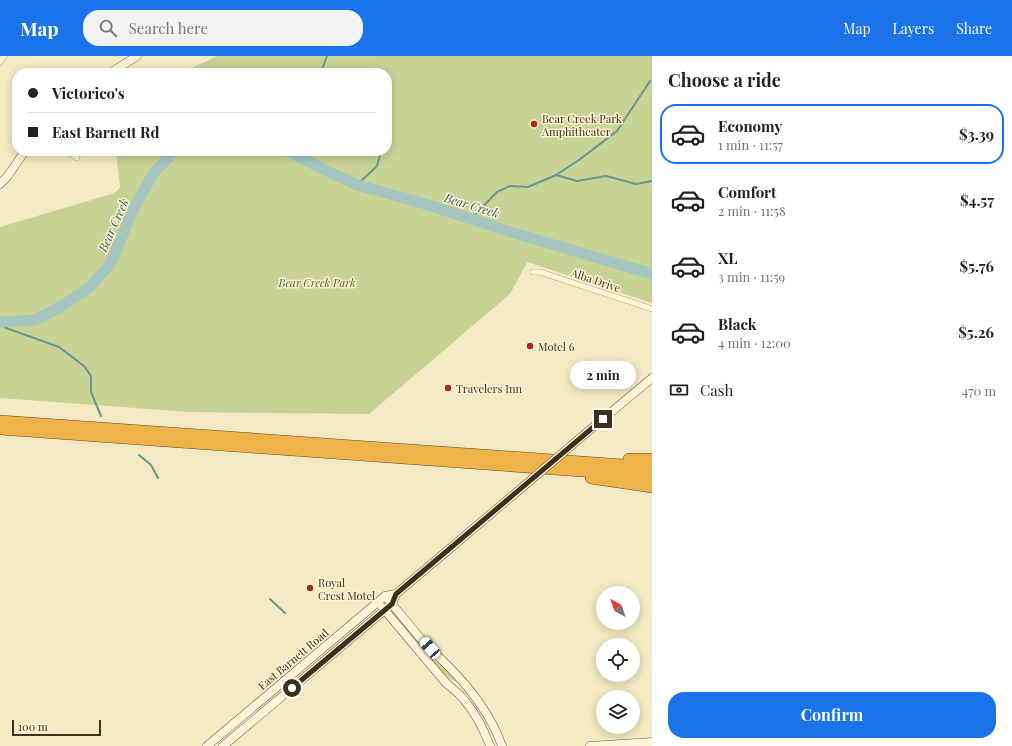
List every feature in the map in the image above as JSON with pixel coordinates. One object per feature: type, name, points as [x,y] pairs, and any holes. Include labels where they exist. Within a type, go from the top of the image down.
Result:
[{"type":"highway","points":[[0,421],[652,467]]},
{"type":"highway","points":[[0,429],[652,476]]},
{"type":"highway","points":[[536,459],[652,459]]},
{"type":"highway","points":[[525,468],[652,487]]},
{"type":"main road","points":[[118,68],[137,56]]},
{"type":"main road","points":[[0,184],[11,173],[22,156]]},
{"type":"main road","points":[[392,604],[396,594],[652,378]]},
{"type":"main road","points":[[385,596],[396,594]]},
{"type":"main road","points":[[385,596],[430,648],[475,696],[494,726],[502,746]]},
{"type":"main road","name":"East Barnett Road","points":[[207,746],[385,596]]},
{"type":"main road","points":[[378,602],[446,683],[458,693],[469,706],[478,720],[490,746]]},
{"type":"main road","name":"East Barnett Road","points":[[223,746],[392,604]]},
{"type":"main road","points":[[215,746],[221,739],[223,732]]},
{"type":"main road","points":[[590,746],[652,742]]},
{"type":"street","points":[[0,62],[4,56]]},
{"type":"street","name":"Alba Drive","points":[[533,272],[540,272],[652,309]]},
{"type":"green space","name":"Bear Creek Park","points":[[218,56],[652,56],[652,303],[527,262],[510,294],[369,414],[189,412],[0,398],[0,227],[115,193],[120,187],[117,156],[392,156],[392,68],[191,68]]},
{"type":"green space","points":[[434,661],[441,664],[448,670],[458,682],[444,674]]},
{"type":"waterway","points":[[322,68],[327,56]]},
{"type":"waterway","points":[[471,219],[497,192],[510,186],[528,187],[556,175],[579,160],[617,131],[650,81]]},
{"type":"waterway","name":"Bear Creek","points":[[0,322],[35,320],[62,306],[91,286],[111,263],[133,210],[153,174],[169,156]]},
{"type":"waterway","name":"Bear Creek","points":[[298,156],[357,185],[422,203],[514,233],[652,274]]},
{"type":"waterway","points":[[357,185],[377,166],[380,156]]},
{"type":"waterway","points":[[556,175],[577,181],[606,176],[636,184],[652,181]]},
{"type":"waterway","points":[[0,324],[6,328],[59,347],[84,366],[91,376],[91,392],[101,416]]},
{"type":"waterway","points":[[139,455],[151,465],[158,478]]},
{"type":"waterway","points":[[270,599],[285,613]]},
{"type":"place","name":"Bear Creek Park Amphitheater","points":[[534,124]]},
{"type":"place","name":"Motel 6","points":[[530,346]]},
{"type":"place","name":"Travelers Inn","points":[[448,388]]},
{"type":"place","name":"Royal Crest Motel","points":[[310,588]]},
{"type":"route","points":[[292,688],[392,604],[396,594],[603,419]]}]
